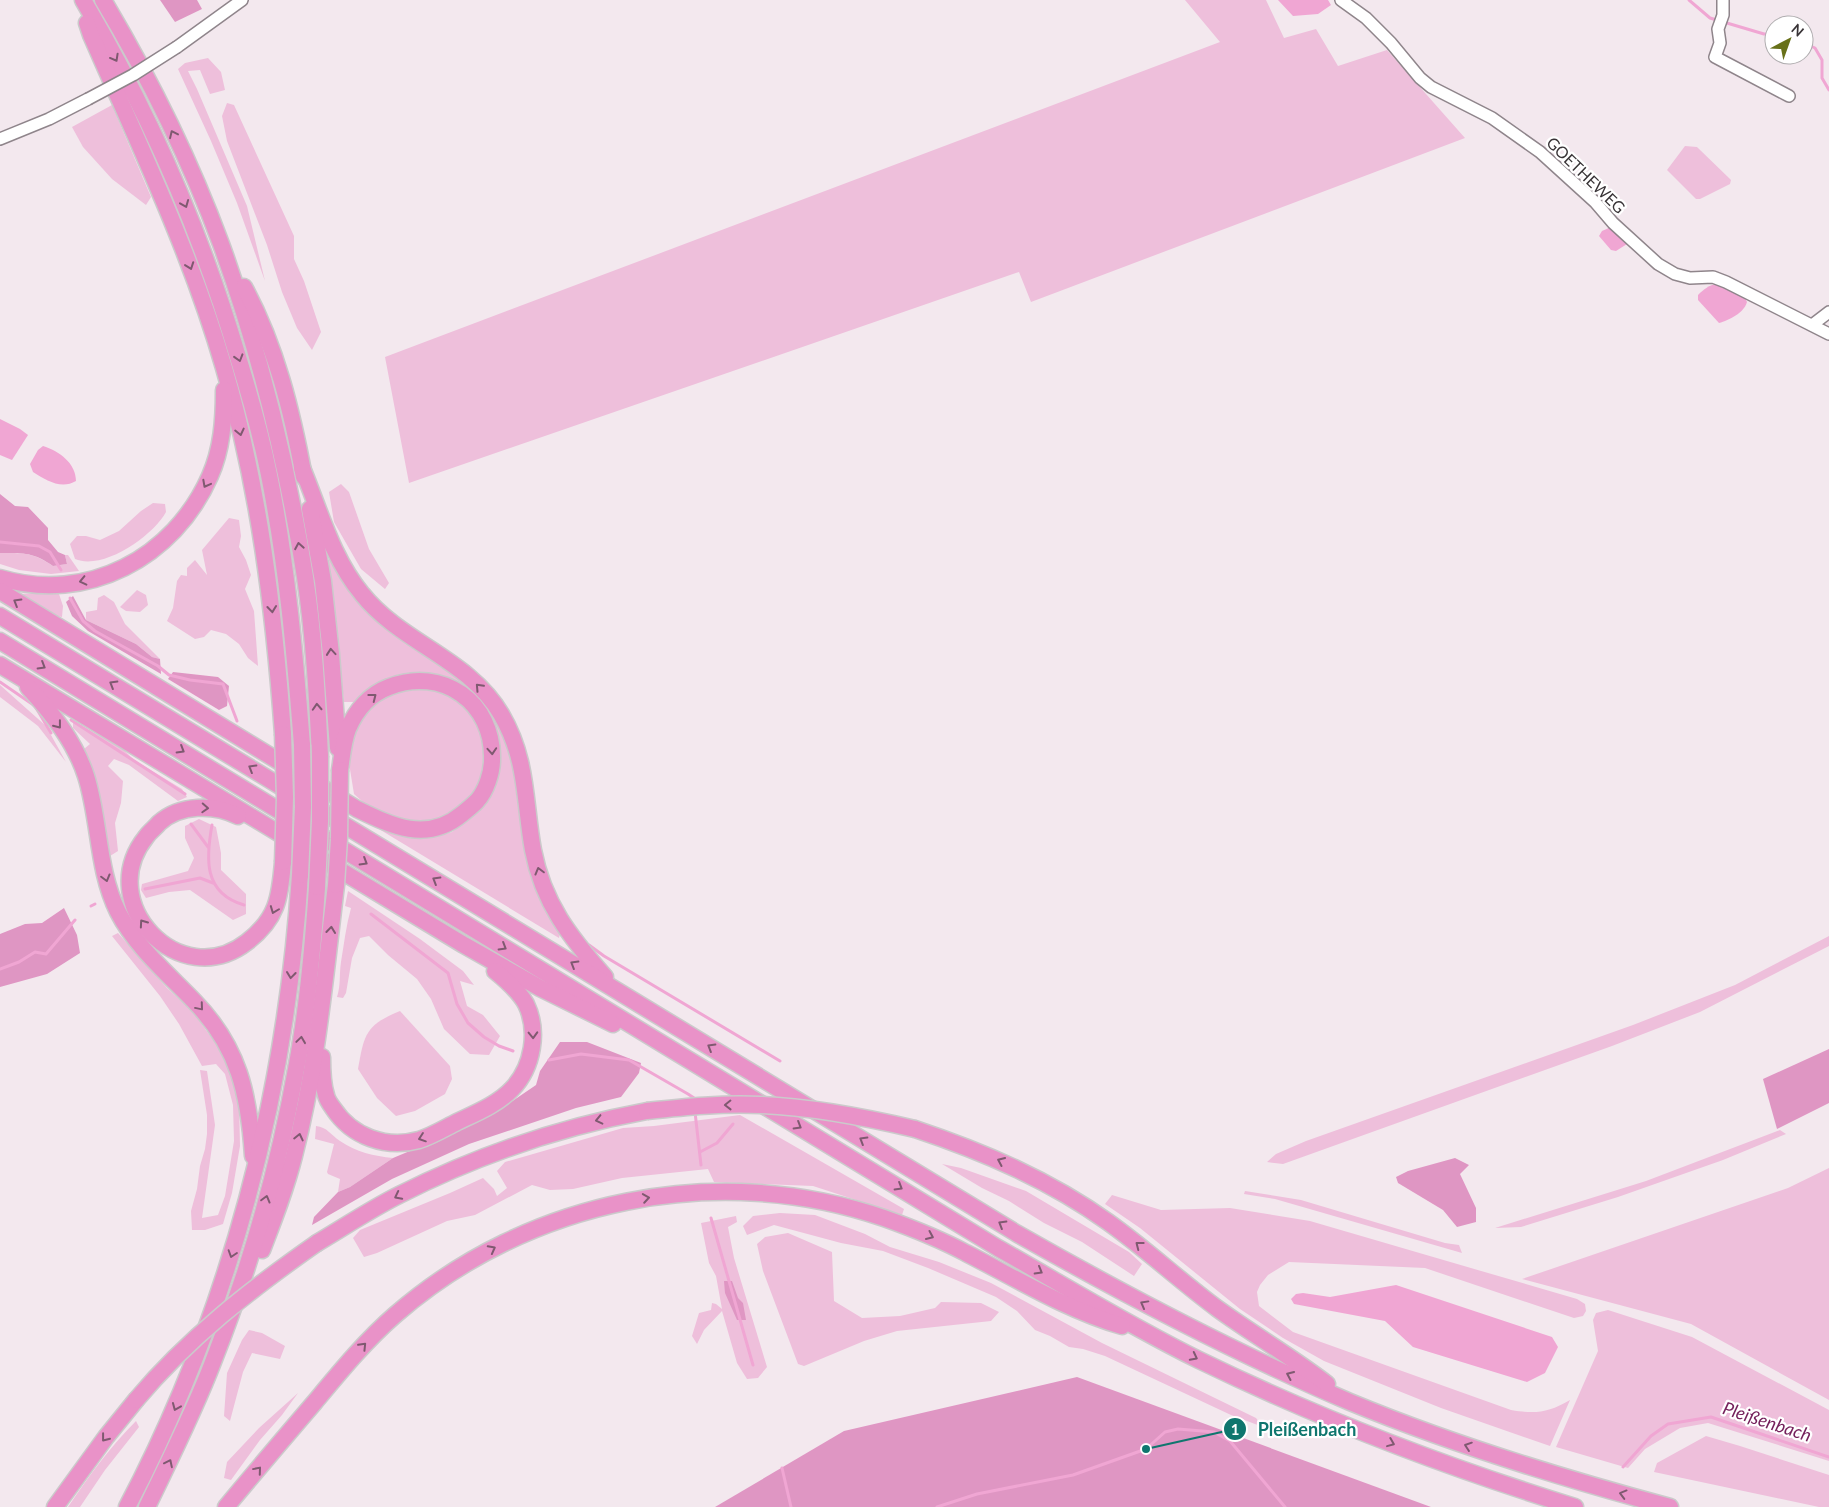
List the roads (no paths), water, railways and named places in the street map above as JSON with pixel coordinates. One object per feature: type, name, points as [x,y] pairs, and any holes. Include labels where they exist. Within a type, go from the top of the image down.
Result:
[{"type":"highway","points":[[82,0],[91,35],[173,220],[224,368],[251,480],[269,583],[283,734],[285,798],[282,862],[277,903],[271,918],[261,931],[238,949],[219,956],[202,957],[180,954],[158,942],[141,922],[131,895],[129,878],[133,860],[145,837],[162,821],[182,810],[214,808],[230,812],[280,834]]},
{"type":"highway","points":[[82,0],[134,93],[172,174],[206,259],[251,399],[269,474],[280,534],[296,664],[302,745],[303,807],[295,942],[287,1012],[268,1118],[255,1174],[220,1292],[174,1410],[128,1507]]},
{"type":"highway","points":[[103,0],[154,91],[193,177],[221,243],[245,314],[267,394],[288,484],[305,578],[313,650],[320,756],[320,821],[313,944],[301,1038],[279,1153],[254,1246],[214,1362],[188,1424],[147,1507]]},
{"type":"highway","points":[[214,1362],[244,1302],[282,1193],[300,1133],[319,1030],[336,885],[340,770],[323,581],[302,468],[284,386],[254,306],[221,243]]},
{"type":"highway","points":[[0,578],[29,584],[57,585],[80,582],[108,574],[138,560],[163,543],[182,523],[210,476],[223,426],[224,368]]},
{"type":"highway","points":[[302,468],[336,554],[362,595],[398,626],[466,673],[482,689],[501,714],[516,743],[523,767],[534,850],[542,881],[557,916],[571,937],[616,990]]},
{"type":"highway","points":[[0,591],[356,809],[387,824],[414,830],[442,827],[456,819],[478,801],[490,778],[493,751],[485,721],[463,695],[448,686],[430,681],[414,680],[399,683],[382,690],[369,698],[355,715],[348,730],[340,770]]},
{"type":"highway","points":[[0,616],[1008,1228],[1156,1311],[1251,1358],[1351,1402],[1486,1453],[1587,1485],[1670,1507]]},
{"type":"highway","points":[[0,640],[998,1248],[1150,1335],[1273,1394],[1365,1433],[1442,1462],[1575,1507]]},
{"type":"highway","points":[[0,664],[464,945],[540,988],[681,1055]]},
{"type":"highway","points":[[16,674],[64,732],[78,755],[86,776],[92,802],[106,879],[117,911],[146,953],[196,1003],[220,1031],[235,1061],[244,1084],[251,1120],[255,1174]]},
{"type":"highway","points":[[319,1030],[322,1078],[326,1097],[338,1116],[355,1131],[374,1140],[395,1143],[420,1140],[498,1101],[513,1089],[529,1061],[534,1041],[532,1022],[526,1004],[516,991],[464,945]]},
{"type":"highway","points":[[55,1507],[106,1437],[136,1400],[178,1355],[225,1311],[317,1243],[398,1196],[494,1152],[569,1128],[647,1111],[726,1105],[785,1106],[859,1116],[915,1129],[985,1154],[1044,1182],[1078,1201],[1140,1245],[1217,1308],[1256,1336],[1295,1360],[1351,1402]]},
{"type":"highway","points":[[226,1507],[361,1349],[395,1315],[432,1286],[472,1260],[514,1238],[580,1212],[627,1201],[674,1194],[722,1191],[793,1196],[846,1206],[924,1233],[963,1251],[1050,1297],[1100,1320],[1150,1335]]},
{"type":"street","points":[[0,139],[49,119],[133,75],[178,47],[242,0]]},
{"type":"street","name":"GOETHEWEG","points":[[1341,0],[1366,18],[1431,88],[1492,118],[1540,152],[1596,202],[1613,223],[1658,264],[1675,274],[1690,278],[1713,276],[1829,334]]},
{"type":"street","points":[[1723,0],[1723,15],[1718,29],[1720,43],[1715,57],[1789,96]]},
{"type":"street","points":[[1812,325],[1829,312]]},
{"type":"waterway","name":"Pleißenbach","points":[[1689,0],[1710,18],[1764,34]]},
{"type":"waterway","name":"Pleißenbach","points":[[1814,48],[1822,60],[1822,78],[1829,90]]},
{"type":"waterway","points":[[0,542],[39,546],[50,552],[61,570]]},
{"type":"waterway","points":[[70,598],[83,621],[95,631],[158,666],[169,675],[223,684],[237,721]]},
{"type":"waterway","points":[[0,682],[35,706],[51,733]]},
{"type":"waterway","points":[[71,720],[185,794]]},
{"type":"waterway","points":[[191,824],[208,847]]},
{"type":"waterway","points":[[212,825],[209,850],[210,873],[214,883],[221,892],[244,905]]},
{"type":"waterway","points":[[145,889],[200,878],[213,883]]},
{"type":"waterway","points":[[91,906],[95,904]]},
{"type":"waterway","points":[[371,914],[448,973],[457,1004],[468,1023],[484,1037],[499,1046],[513,1051]]},
{"type":"waterway","points":[[0,969],[19,962],[35,952],[46,954],[75,920]]},
{"type":"waterway","points":[[589,945],[604,956],[780,1061]]},
{"type":"waterway","points":[[549,1060],[581,1054],[629,1060],[688,1094],[694,1098],[694,1101]]},
{"type":"waterway","points":[[695,1112],[701,1165]]},
{"type":"waterway","points":[[700,1152],[717,1143],[733,1124]]},
{"type":"waterway","points":[[711,1218],[753,1365]]},
{"type":"waterway","name":"Pleißenbach","points":[[1623,1467],[1651,1436],[1668,1424],[1711,1417],[1829,1457]]},
{"type":"waterway","name":"Pleißenbach","points":[[937,1507],[977,1494],[1073,1475],[1146,1449],[1165,1432],[1178,1429],[1214,1432],[1230,1441],[1285,1507]]},
{"type":"waterway","points":[[782,1468],[791,1507]]},
{"type":"place","name":"Pleißenbach","points":[[1146,1449]]}]
